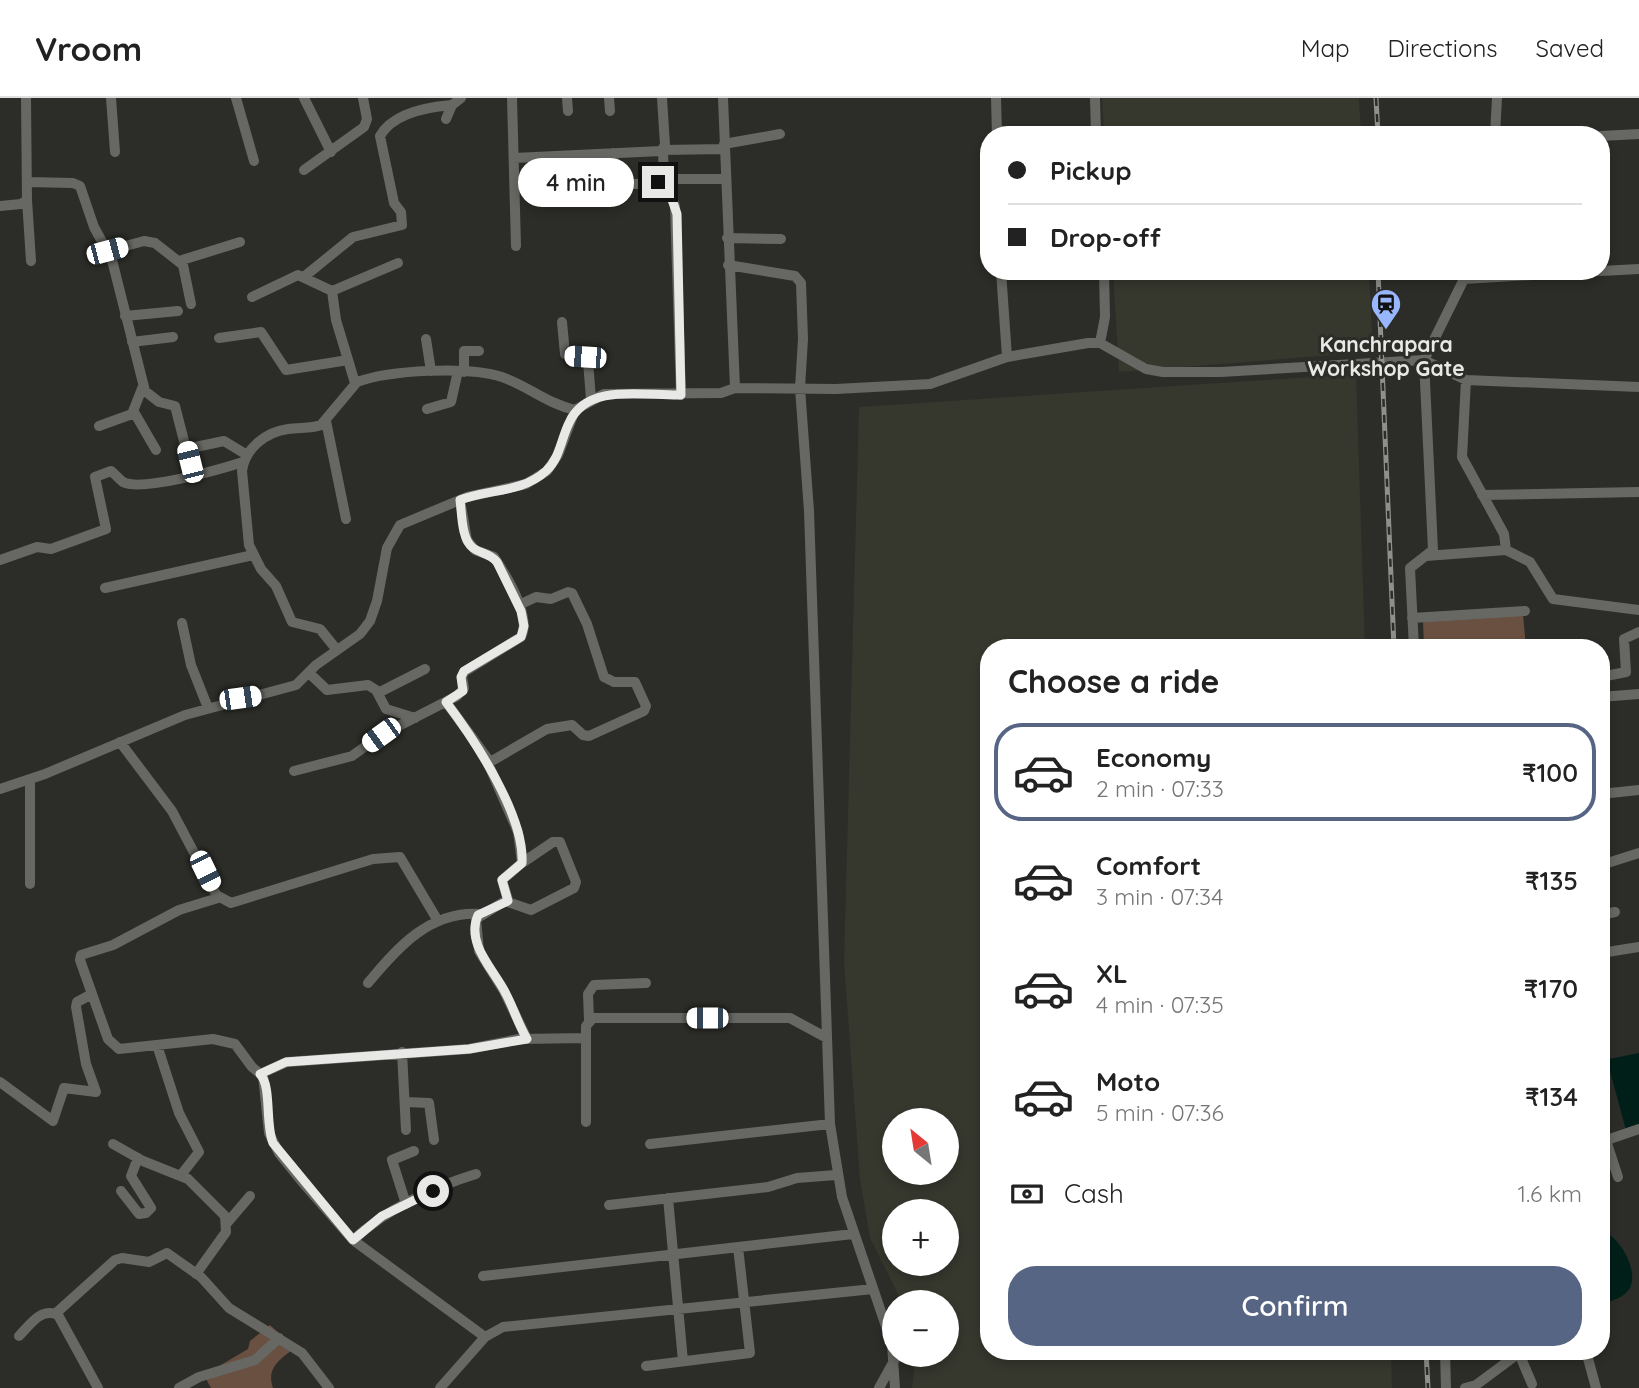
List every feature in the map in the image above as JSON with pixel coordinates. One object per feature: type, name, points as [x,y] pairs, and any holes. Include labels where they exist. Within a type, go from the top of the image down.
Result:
[{"type":"street","points":[[26,98],[27,200],[31,261]]},
{"type":"street","points":[[111,98],[115,152]]},
{"type":"street","points":[[236,98],[254,161]]},
{"type":"street","points":[[304,98],[331,152]]},
{"type":"street","points":[[252,297],[291,276],[305,275],[353,237],[402,225],[401,212],[394,203],[380,136],[366,123],[363,98]]},
{"type":"street","points":[[512,98],[516,246]]},
{"type":"street","points":[[568,98],[568,111]]},
{"type":"street","points":[[609,98],[610,111]]},
{"type":"street","points":[[662,98],[663,182],[673,199],[677,214],[681,395]]},
{"type":"street","points":[[723,98],[724,179],[736,387]]},
{"type":"street","points":[[996,98],[997,126]]},
{"type":"street","points":[[1095,98],[1096,126]]},
{"type":"street","points":[[1495,126],[1497,98]]},
{"type":"street","points":[[380,136],[386,125],[411,114],[457,102]]},
{"type":"street","points":[[446,119],[457,102]]},
{"type":"street","points":[[304,170],[360,131],[366,123]]},
{"type":"street","points":[[514,158],[724,146],[780,134]]},
{"type":"street","points":[[1610,136],[1639,134]]},
{"type":"street","points":[[613,153],[617,183],[724,179]]},
{"type":"street","points":[[28,181],[77,184],[93,227],[107,251],[143,386],[147,394],[159,402],[175,406],[193,476]]},
{"type":"street","points":[[0,206],[21,204],[27,200]]},
{"type":"street","points":[[727,238],[781,239]]},
{"type":"street","points":[[107,251],[151,241],[179,261],[184,271],[191,304]]},
{"type":"street","points":[[179,261],[240,242]]},
{"type":"street","points":[[332,292],[398,262]]},
{"type":"street","points":[[728,265],[800,279],[803,339],[800,388],[809,511],[830,1124],[836,1175],[853,1234],[882,1315]]},
{"type":"street","points":[[1610,270],[1639,269]]},
{"type":"street","points":[[305,275],[332,292],[336,320],[355,383]]},
{"type":"street","points":[[1002,280],[1007,357]]},
{"type":"street","points":[[1100,343],[1105,317],[1104,280]]},
{"type":"street","points":[[1413,639],[1410,568],[1433,550],[1424,360],[1463,280]]},
{"type":"street","points":[[125,316],[178,311]]},
{"type":"street","points":[[562,322],[565,354],[588,361],[591,399]]},
{"type":"street","points":[[219,338],[261,332],[286,370],[348,360]]},
{"type":"street","points":[[132,342],[173,337]]},
{"type":"street","points":[[426,339],[430,371]]},
{"type":"street","points":[[0,789],[208,708],[296,685],[360,634],[370,621],[377,601],[387,548],[400,526],[460,500],[526,484],[547,471],[558,454],[575,410],[604,394],[681,395],[721,393],[736,387],[930,384],[1007,357],[1100,343],[1146,369],[1163,372],[1221,372],[1424,360],[1466,380],[1639,387]]},
{"type":"street","points":[[426,409],[451,402],[464,351],[479,351]]},
{"type":"street","points":[[0,560],[37,547],[51,549],[106,529],[95,477],[111,471],[124,482],[134,484],[193,476],[245,458],[260,441],[284,429],[312,428],[326,421],[355,383],[430,371],[461,371],[500,376],[545,402],[575,410]]},
{"type":"street","points":[[1466,380],[1461,451],[1467,469],[1504,534],[1506,550]]},
{"type":"street","points":[[99,426],[134,412],[143,386]]},
{"type":"street","points":[[134,412],[156,450]]},
{"type":"street","points":[[326,421],[346,519]]},
{"type":"street","points":[[186,449],[224,441],[245,458],[249,545],[253,555],[276,586],[292,622],[320,629],[337,650]]},
{"type":"street","points":[[1482,495],[1639,492]]},
{"type":"street","points":[[294,771],[352,756],[381,735],[446,702],[463,691],[461,677],[464,671],[521,637],[524,620],[519,605],[494,558],[475,550],[467,540],[460,500]]},
{"type":"street","points":[[1426,556],[1506,550],[1530,562],[1553,599],[1639,610]]},
{"type":"street","points":[[105,588],[253,555]]},
{"type":"street","points":[[487,761],[547,729],[572,725],[583,735],[589,736],[633,718],[646,706],[635,682],[614,682],[604,677],[587,624],[572,593],[551,599],[536,597],[519,605]]},
{"type":"street","points":[[1412,618],[1525,611]]},
{"type":"street","points":[[182,623],[191,665],[208,708]]},
{"type":"street","points":[[1610,676],[1625,673],[1623,639],[1639,632]]},
{"type":"street","points":[[378,693],[425,669]]},
{"type":"street","points":[[309,673],[327,690],[364,684],[378,693],[386,709],[415,718]]},
{"type":"street","points":[[1610,696],[1639,694]]},
{"type":"street","points":[[446,702],[487,761],[518,832],[522,863]]},
{"type":"street","points":[[120,742],[172,811],[218,896],[231,903],[373,859],[400,857],[438,921]]},
{"type":"street","points":[[30,779],[30,884]]},
{"type":"street","points":[[1610,793],[1639,790]]},
{"type":"street","points":[[553,842],[560,842],[575,885],[529,911],[508,901],[502,880],[522,863],[553,842]]},
{"type":"street","points":[[1610,862],[1639,853]]},
{"type":"street","points":[[218,896],[215,901],[179,910],[113,945],[81,956],[80,960],[108,1039],[115,1047],[213,1039],[235,1044],[266,1083],[267,1124],[273,1143],[353,1240],[485,1337]]},
{"type":"street","points":[[368,983],[401,946],[438,921],[462,914],[481,914],[508,901]]},
{"type":"street","points":[[1610,913],[1615,912]]},
{"type":"street","points":[[481,914],[475,924],[479,950],[507,996],[527,1039]]},
{"type":"street","points":[[1610,952],[1639,947]]},
{"type":"street","points":[[586,1122],[588,994],[594,985],[646,983]]},
{"type":"street","points":[[0,1083],[53,1121],[64,1087],[96,1092],[86,1064],[76,1007],[77,1002],[92,994]]},
{"type":"street","points":[[589,1020],[790,1018],[827,1038]]},
{"type":"street","points":[[260,1074],[286,1062],[469,1049],[527,1039],[586,1038]]},
{"type":"street","points":[[157,1045],[180,1113],[200,1152],[181,1175]]},
{"type":"street","points":[[402,1052],[406,1130]]},
{"type":"street","points":[[405,1102],[429,1103],[434,1140]]},
{"type":"street","points":[[650,1144],[830,1124]]},
{"type":"street","points":[[1610,1139],[1639,1129]]},
{"type":"street","points":[[113,1144],[138,1158],[181,1175],[195,1184],[225,1216],[226,1232],[196,1274]]},
{"type":"street","points":[[406,1204],[392,1160],[414,1151]]},
{"type":"street","points":[[121,1191],[139,1214],[152,1208],[131,1176],[138,1158]]},
{"type":"street","points":[[1610,1158],[1618,1177]]},
{"type":"street","points":[[353,1240],[376,1220],[447,1183],[476,1174]]},
{"type":"street","points":[[609,1205],[768,1187],[796,1178],[836,1175]]},
{"type":"street","points":[[227,1223],[250,1196]]},
{"type":"street","points":[[668,1198],[683,1362]]},
{"type":"street","points":[[483,1276],[853,1234]]},
{"type":"street","points":[[646,1366],[750,1353],[738,1247]]},
{"type":"street","points":[[19,1336],[42,1314],[55,1314],[107,1265],[122,1258],[149,1262],[167,1253],[196,1274],[229,1308],[306,1357],[329,1388]]},
{"type":"street","points":[[440,1388],[485,1337],[503,1326],[873,1289]]},
{"type":"street","points":[[55,1314],[62,1321],[98,1388]]},
{"type":"street","points":[[179,1388],[199,1377],[255,1360],[279,1338]]},
{"type":"street","points":[[1445,1360],[1446,1388]]},
{"type":"street","points":[[1465,1388],[1476,1385],[1509,1360]]},
{"type":"street","points":[[1522,1360],[1532,1384]]},
{"type":"street","points":[[1588,1360],[1596,1388]]},
{"type":"street","points":[[879,1388],[891,1367]]},
{"type":"street","points":[[894,1367],[895,1388]]},
{"type":"shaded area","points":[[1102,98],[1359,98],[1361,126],[1104,126]]},
{"type":"shaded area","points":[[1114,280],[1369,280],[1373,352],[1119,372]]},
{"type":"shaded area","points":[[1356,374],[1365,639],[980,639],[980,1360],[1391,1360],[1392,1388],[912,1388],[913,1367],[959,1367],[959,1290],[896,1290],[889,1276],[959,1276],[959,1199],[882,1199],[882,1262],[870,1238],[860,1180],[844,962],[859,407]]},
{"type":"shaded area","points":[[1523,615],[1525,639],[1424,639],[1423,620]]},
{"type":"shaded area","points":[[270,1325],[295,1348],[273,1369],[273,1388],[211,1388],[204,1375],[248,1349],[250,1341]]},
{"type":"water","points":[[1639,1053],[1639,1125],[1626,1130],[1610,1071],[1610,1059]]},
{"type":"water","points":[[1610,1235],[1626,1254],[1632,1272],[1630,1288],[1610,1301]]},
{"type":"railway","points":[[1376,98],[1378,126]]},
{"type":"railway","points":[[1378,280],[1394,639]]},
{"type":"railway","points":[[1426,1360],[1428,1388]]},
{"type":"place","name":"Kanchrapara Workshop Gate","points":[[1386,331]]},
{"type":"route","points":[[433,1191],[395,1208],[370,1224],[353,1240],[304,1184],[273,1143],[267,1124],[266,1083],[260,1074],[286,1062],[303,1063],[352,1056],[469,1049],[527,1039],[516,1021],[507,996],[482,958],[475,924],[478,915],[508,901],[502,880],[522,863],[520,839],[487,761],[446,702],[463,691],[461,677],[464,671],[521,637],[524,620],[497,562],[490,555],[475,550],[467,540],[460,500],[526,484],[547,471],[558,454],[575,410],[591,399],[604,394],[681,395],[677,214],[668,188],[658,182]]}]
